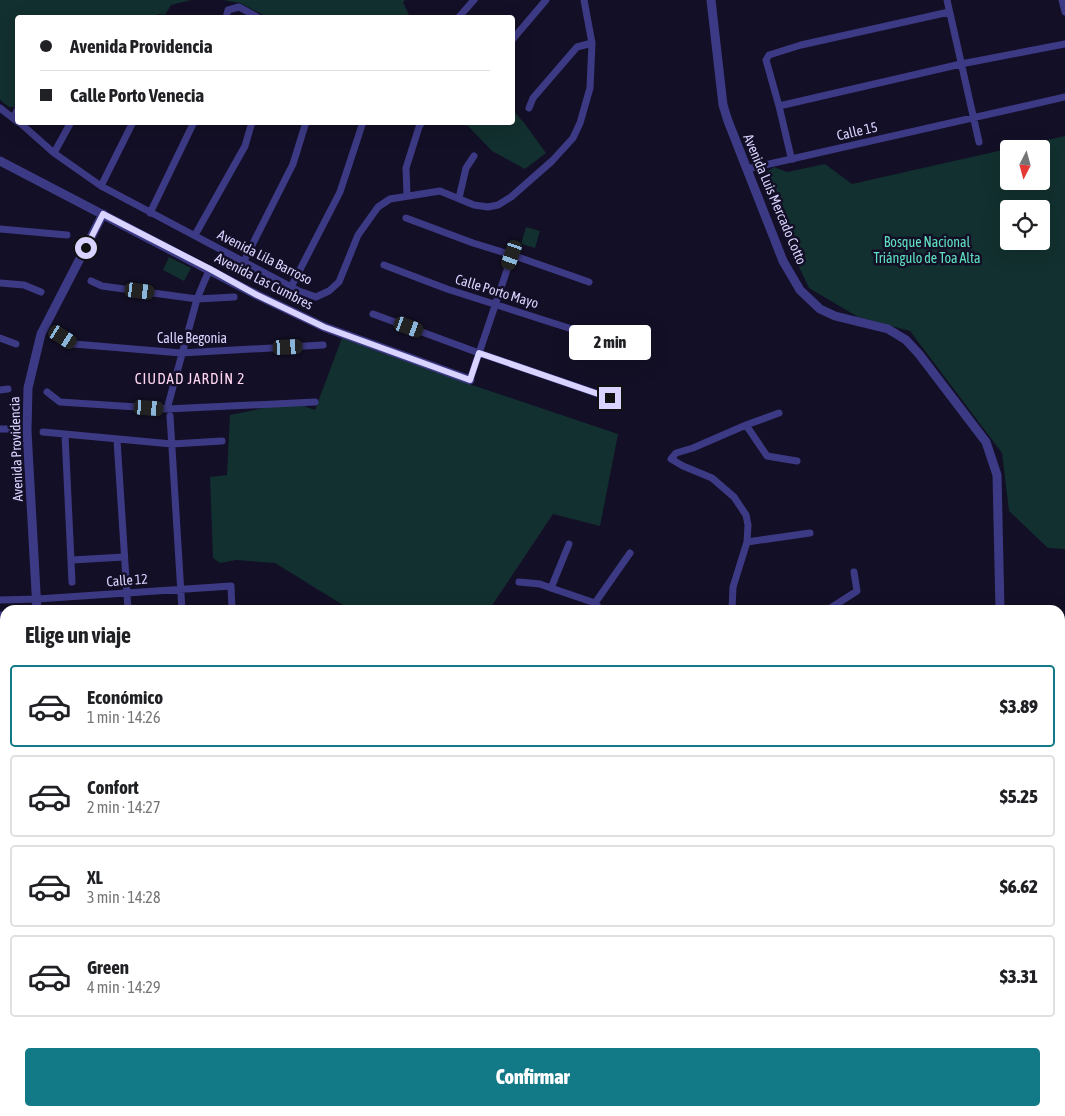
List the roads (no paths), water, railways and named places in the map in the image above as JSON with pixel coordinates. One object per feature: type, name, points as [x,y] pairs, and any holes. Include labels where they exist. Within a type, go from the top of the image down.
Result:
[{"type":"street","points":[[461,15],[474,0]]},
{"type":"street","points":[[515,36],[546,0]]},
{"type":"street","name":"Avenida Lila Barroso","points":[[21,125],[54,153],[102,186],[299,291],[316,297],[329,291],[339,282],[358,235],[378,207],[390,199],[440,191],[474,205],[488,207],[498,205],[511,197],[552,161],[573,138],[580,124],[590,88],[592,43],[584,0]]},
{"type":"street","name":"Avenida Luis Mercado Cotto","points":[[711,0],[723,105],[783,261],[800,290],[820,309],[835,316],[888,329],[906,340],[919,354],[986,442],[998,475],[1000,605]]},
{"type":"street","points":[[947,0],[979,142]]},
{"type":"street","points":[[1062,0],[1065,12]]},
{"type":"street","points":[[227,15],[228,10],[240,7],[254,15]]},
{"type":"street","points":[[793,158],[791,157],[766,60],[769,55],[949,12]]},
{"type":"street","points":[[529,108],[532,98],[577,48],[592,43]]},
{"type":"street","points":[[779,106],[961,64],[1065,44]]},
{"type":"street","name":"Calle 15","points":[[747,169],[1065,97]]},
{"type":"street","name":"Avenida Lila Barroso","points":[[0,108],[15,120]]},
{"type":"street","points":[[54,153],[69,125]]},
{"type":"street","points":[[102,186],[132,125]]},
{"type":"street","points":[[150,213],[193,125]]},
{"type":"street","points":[[195,235],[244,146],[251,125]]},
{"type":"street","points":[[244,261],[293,164],[305,125]]},
{"type":"street","points":[[292,286],[340,192],[362,125]]},
{"type":"street","points":[[407,196],[406,168],[421,125]]},
{"type":"street","points":[[459,198],[466,168],[474,156]]},
{"type":"street","name":"Avenida Las Cumbres","points":[[0,161],[257,295],[324,327],[470,380]]},
{"type":"street","name":"Avenida Providencia","points":[[37,605],[27,432],[28,388],[42,334],[103,214]]},
{"type":"street","points":[[406,218],[589,282]]},
{"type":"street","points":[[0,229],[67,235]]},
{"type":"street","points":[[470,380],[512,255]]},
{"type":"street","name":"Calle Porto Mayo","points":[[384,265],[447,289],[603,339]]},
{"type":"street","points":[[167,409],[197,298],[210,269]]},
{"type":"street","points":[[91,281],[102,286],[197,298],[234,297]]},
{"type":"street","points":[[0,283],[24,286],[41,292]]},
{"type":"street","points":[[373,314],[610,398]]},
{"type":"street","name":"Calle Begonia","points":[[63,337],[74,344],[181,353],[324,345]]},
{"type":"street","points":[[0,338],[16,344]]},
{"type":"street","points":[[0,390],[8,389]]},
{"type":"street","points":[[47,392],[60,402],[167,409],[315,402]]},
{"type":"street","points":[[732,605],[733,587],[747,542],[748,525],[746,515],[734,497],[712,478],[671,459],[676,453],[779,413]]},
{"type":"street","points":[[170,416],[182,605]]},
{"type":"street","points":[[746,425],[767,456],[797,461]]},
{"type":"street","points":[[0,429],[9,429]]},
{"type":"street","points":[[43,432],[172,444],[222,441]]},
{"type":"street","points":[[65,434],[72,582]]},
{"type":"street","points":[[117,440],[127,605]]},
{"type":"street","points":[[747,542],[810,533]]},
{"type":"street","points":[[552,588],[569,544]]},
{"type":"street","points":[[519,582],[540,584],[595,604],[630,553]]},
{"type":"street","points":[[72,560],[124,556]]},
{"type":"street","points":[[835,605],[857,591],[854,572]]},
{"type":"street","name":"Calle 12","points":[[0,600],[231,586],[232,605]]},
{"type":"district","name":"CIUDAD JARDÍN 2","points":[[190,379]]},
{"type":"park label","name":"Bosque Nacional Triángulo de Toa Alta","points":[[927,250]]}]
